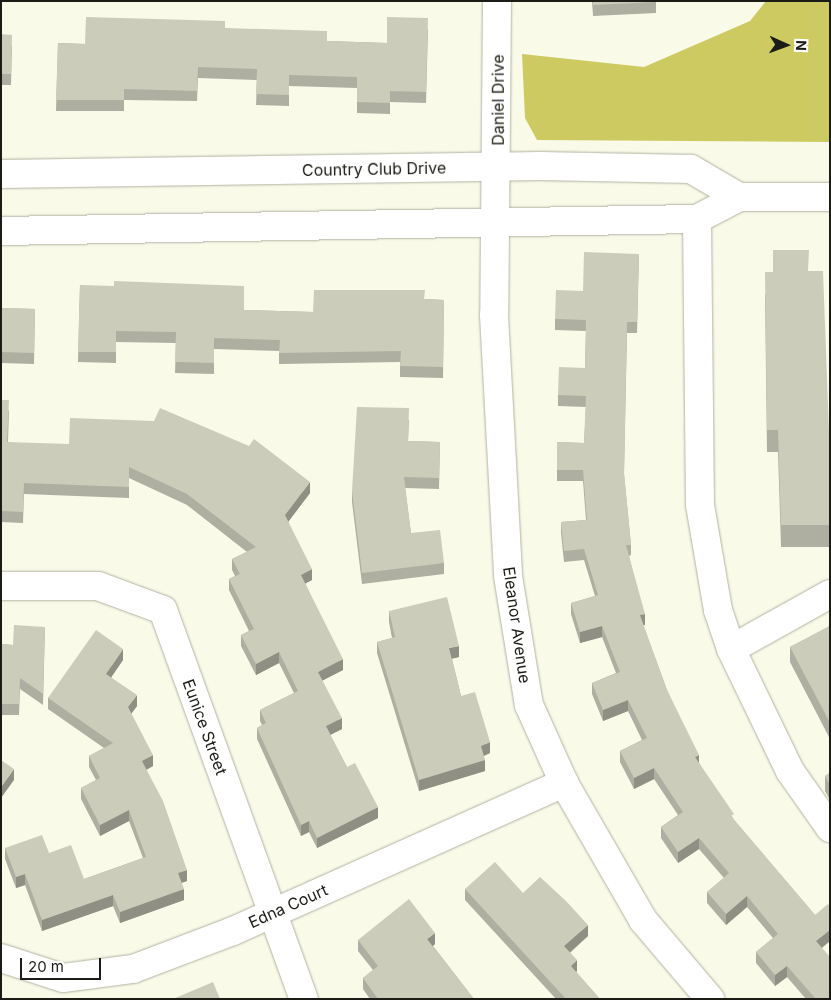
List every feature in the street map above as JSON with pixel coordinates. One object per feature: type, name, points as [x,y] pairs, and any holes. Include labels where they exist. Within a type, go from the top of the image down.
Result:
[{"type":"street","name":"Daniel Drive","points":[[497,1],[497,211]]},
{"type":"street","name":"Country Club Drive","points":[[1,174],[498,168],[691,169],[739,197]]},
{"type":"street","points":[[1,231],[497,211],[697,219],[739,197],[830,197]]},
{"type":"street","name":"Eleanor Avenue","points":[[497,211],[494,315],[508,576],[529,705],[564,783],[643,920],[710,999]]},
{"type":"street","points":[[697,219],[700,505],[718,610],[731,649],[790,771],[830,828]]},
{"type":"street","name":"Eunice Street","points":[[1,586],[98,586],[163,610],[304,999]]},
{"type":"street","points":[[731,649],[830,594]]},
{"type":"street","name":"Edna Court","points":[[1,958],[63,978],[133,970],[273,913],[564,783]]},
{"type":"shaded area","points":[[766,1],[830,1],[830,142],[537,140],[525,118],[522,54],[644,67],[750,21]]},
{"type":"building","points":[[593,1],[656,1],[656,2],[593,5]]},
{"type":"building","points":[[86,17],[225,21],[225,28],[327,31],[327,41],[387,43],[387,17],[428,18],[426,92],[390,91],[390,103],[357,102],[357,77],[289,75],[289,95],[256,94],[257,69],[198,67],[197,91],[124,89],[124,100],[56,100],[58,43],[85,44]]},
{"type":"building","points":[[1,34],[12,35],[11,74],[1,74]]},
{"type":"building","points":[[773,250],[809,250],[808,271],[823,271],[830,460],[830,525],[781,525],[778,430],[767,430],[765,272],[773,272]]},
{"type":"building","points":[[584,252],[639,254],[637,322],[627,322],[624,473],[631,545],[626,545],[645,614],[640,615],[667,690],[699,755],[695,757],[734,814],[731,816],[815,915],[828,904],[830,907],[830,930],[816,941],[830,957],[830,999],[814,999],[787,966],[775,975],[756,952],[778,934],[747,896],[726,914],[707,892],[729,873],[699,838],[678,852],[661,827],[683,812],[654,768],[634,778],[620,751],[647,738],[628,700],[603,710],[592,683],[620,672],[602,626],[580,632],[571,603],[598,595],[584,549],[564,551],[561,522],[587,520],[583,470],[557,470],[557,442],[584,443],[586,396],[558,395],[559,367],[585,368],[586,320],[555,319],[556,290],[583,291]]},
{"type":"building","points":[[114,281],[244,286],[244,310],[313,312],[314,290],[425,290],[424,299],[444,300],[443,367],[400,366],[401,351],[279,353],[280,340],[214,338],[214,363],[175,362],[176,332],[116,331],[116,352],[78,352],[80,285],[114,286]]},
{"type":"building","points":[[1,308],[35,309],[34,353],[1,352]]},
{"type":"building","points":[[1,400],[9,400],[7,442],[69,444],[70,418],[154,421],[160,408],[249,446],[254,439],[310,482],[285,515],[312,569],[301,575],[343,659],[318,672],[342,718],[326,726],[347,767],[355,763],[378,807],[317,838],[309,821],[301,825],[257,728],[266,723],[260,710],[298,691],[279,652],[256,664],[241,635],[254,629],[229,579],[240,574],[232,559],[256,547],[187,494],[129,467],[129,487],[24,483],[23,512],[1,511]]},
{"type":"building","points":[[357,407],[409,408],[408,441],[440,442],[439,478],[404,477],[411,533],[440,530],[444,563],[362,573],[352,491]]},
{"type":"building","points":[[447,597],[459,646],[449,648],[461,696],[475,692],[490,742],[481,746],[485,760],[419,780],[377,642],[395,637],[389,611]]},
{"type":"building","points":[[14,625],[45,627],[43,694],[20,678],[19,704],[1,704],[1,644],[13,645]]},
{"type":"building","points":[[830,626],[830,723],[790,647]]},
{"type":"building","points":[[96,630],[123,649],[106,674],[137,695],[128,707],[153,755],[142,761],[163,801],[187,870],[178,873],[184,889],[120,912],[113,895],[42,920],[25,874],[16,877],[5,848],[42,835],[49,853],[71,845],[84,879],[146,857],[129,810],[100,825],[81,788],[100,778],[89,756],[113,743],[48,698]]},
{"type":"building","points":[[1,760],[14,769],[1,787]]},
{"type":"building","points":[[830,773],[830,785],[825,776]]},
{"type":"building","points":[[495,862],[523,893],[540,877],[588,925],[564,946],[577,960],[571,966],[600,999],[566,999],[465,889]]},
{"type":"building","points":[[409,899],[435,933],[427,939],[474,999],[378,999],[363,978],[378,966],[358,940]]},
{"type":"building","points":[[213,982],[220,999],[173,999]]}]
